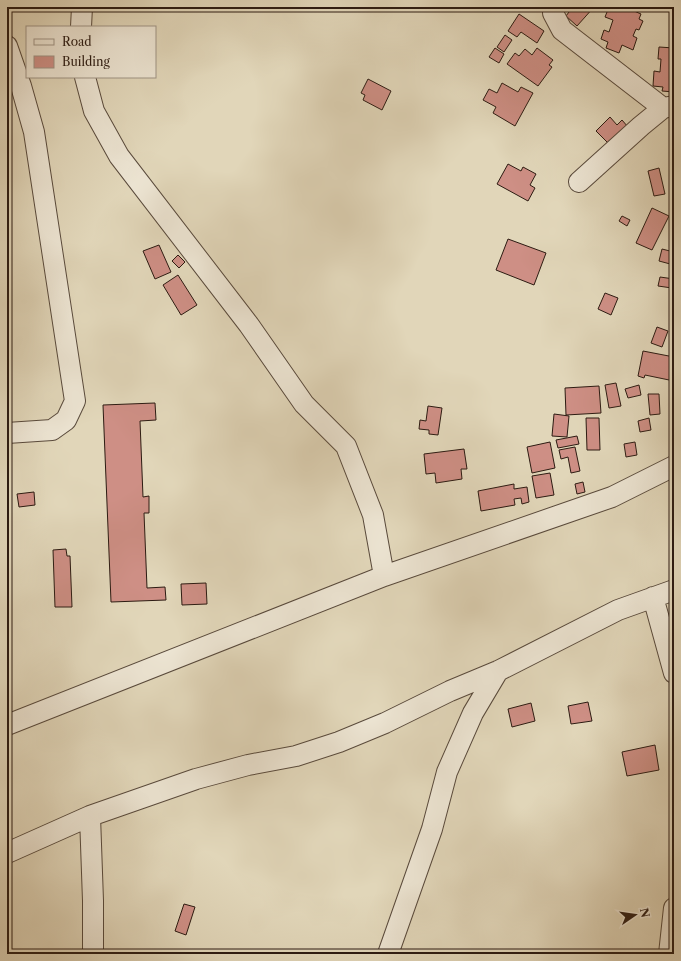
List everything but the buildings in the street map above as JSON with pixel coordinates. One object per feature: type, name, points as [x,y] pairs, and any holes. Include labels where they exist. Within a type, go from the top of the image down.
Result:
[{"type":"street","points":[[81,26],[82,7]]},
{"type":"street","points":[[552,7],[553,14],[562,30],[668,107],[640,126],[579,182]]},
{"type":"street","points":[[7,46],[21,86],[34,132],[75,401],[66,420],[52,430],[7,433]]},
{"type":"street","points":[[85,78],[94,111],[119,156],[250,325],[304,404],[346,446],[373,515],[384,576]]},
{"type":"street","points":[[7,725],[384,576],[612,497],[674,466]]},
{"type":"street","points":[[7,853],[90,816],[196,779],[248,765],[296,756],[339,742],[385,723],[450,691],[498,671],[618,610],[674,590]]},
{"type":"street","points":[[654,598],[674,673]]},
{"type":"street","points":[[388,954],[432,829],[447,772],[473,713],[498,671]]},
{"type":"street","points":[[90,816],[93,954]]},
{"type":"street","points":[[669,954],[674,908]]}]
